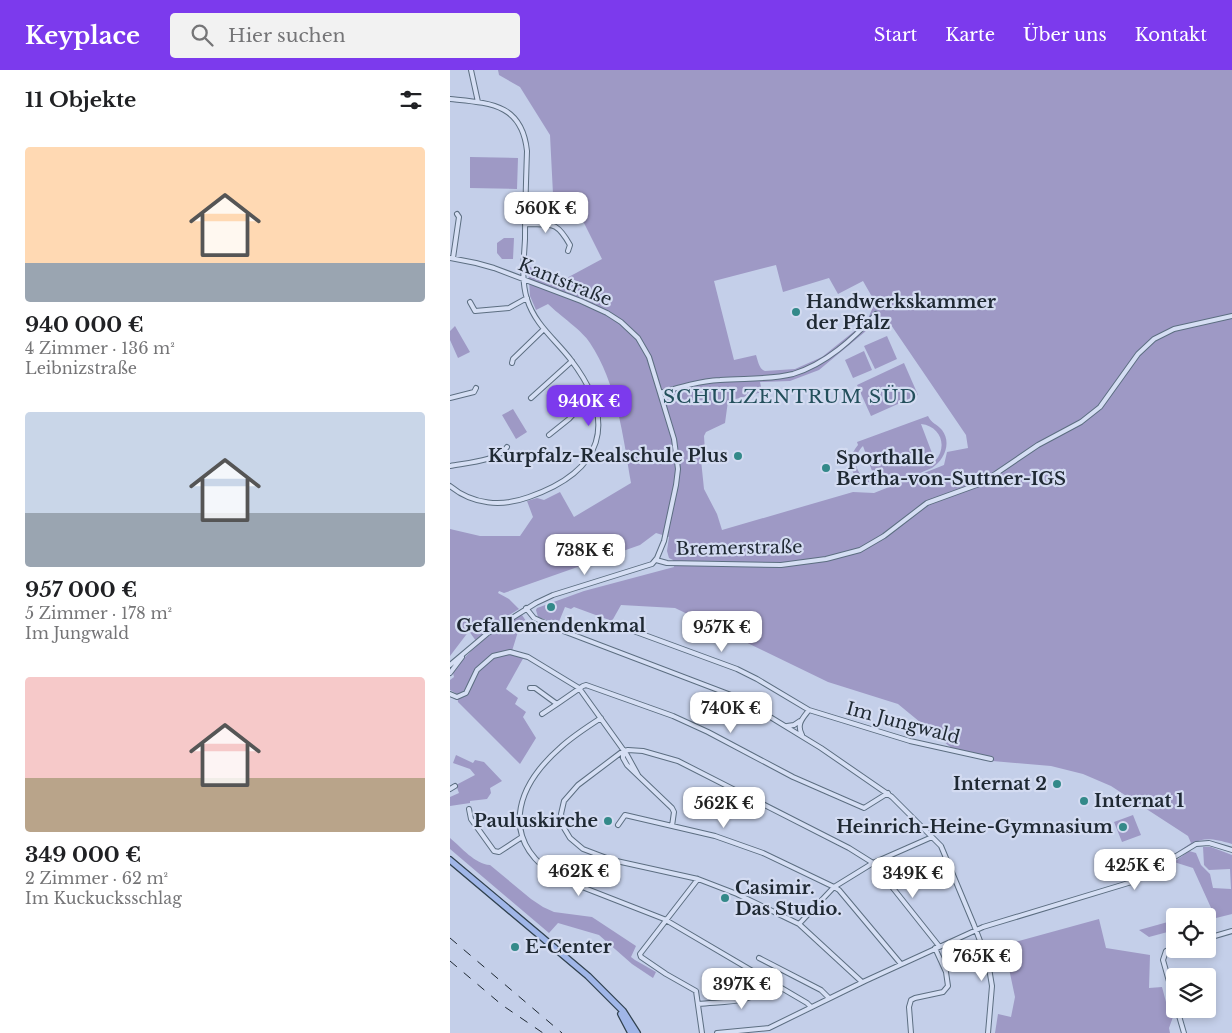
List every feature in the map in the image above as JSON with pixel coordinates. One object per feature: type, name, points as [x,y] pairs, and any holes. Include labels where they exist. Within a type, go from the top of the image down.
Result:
[{"type":"main road","points":[[450,860],[588,976],[631,1022],[637,1033]]},
{"type":"main road","points":[[617,1006],[631,1033]]},
{"type":"street","points":[[471,70],[478,102]]},
{"type":"street","points":[[450,99],[494,104],[505,110],[518,123],[524,134],[527,151],[524,280],[527,298],[535,317],[544,330],[572,361],[583,378],[593,400],[599,425],[596,445],[581,466],[560,482],[526,498],[501,503],[489,503],[473,499],[450,486]]},
{"type":"street","name":"Kantstraße","points":[[457,214],[459,217],[452,258],[476,263],[524,280],[581,301],[607,313],[621,322],[638,338],[646,350],[674,439],[678,469],[664,541],[656,560]]},
{"type":"street","points":[[525,224],[556,226],[562,231],[570,246],[568,251]]},
{"type":"street","points":[[470,302],[475,311],[509,308],[527,298]]},
{"type":"street","points":[[660,393],[698,382],[779,376],[801,371],[838,350],[876,314]]},
{"type":"street","name":"Bremerstraße","points":[[450,665],[488,633],[526,608],[552,595],[635,571],[652,564],[656,560],[661,563],[781,565],[826,559],[860,550],[879,540],[928,503],[982,483],[1038,445],[1081,422],[1100,407],[1138,354],[1154,339],[1174,330],[1232,316]]},
{"type":"street","points":[[512,363],[544,330]]},
{"type":"street","points":[[531,398],[572,361]]},
{"type":"street","points":[[450,398],[474,392],[476,388]]},
{"type":"street","points":[[549,435],[569,419],[580,407],[593,400]]},
{"type":"street","points":[[450,466],[493,458],[505,451],[507,447]]},
{"type":"street","points":[[526,608],[534,618],[558,629],[731,695],[786,726],[888,793],[932,836],[944,851],[988,962],[992,986],[988,1033]]},
{"type":"street","name":"Im Jungwald","points":[[620,626],[736,669],[757,679],[809,710],[910,741],[991,759]]},
{"type":"street","points":[[450,694],[456,697],[466,693],[480,666],[493,656],[506,652],[518,654],[540,663],[579,688],[631,761],[638,775],[672,808],[674,812],[672,826]]},
{"type":"street","name":"Bremerstraße","points":[[450,673],[463,655]]},
{"type":"street","points":[[542,714],[586,685],[673,716],[708,732],[793,777],[864,808],[888,793]]},
{"type":"street","points":[[530,688],[535,688],[556,704]]},
{"type":"street","points":[[786,726],[791,726],[800,721],[809,710]]},
{"type":"street","points":[[601,718],[560,747],[533,779],[523,797],[520,810],[522,837],[536,861],[545,870],[559,878],[667,921],[811,1007]]},
{"type":"street","points":[[800,721],[799,729],[803,737]]},
{"type":"street","points":[[862,982],[799,924],[744,897],[698,879],[603,858],[583,849],[566,833],[562,824],[562,806],[567,797],[578,785],[623,751],[643,751],[678,761],[853,850],[873,863],[937,947],[946,972],[948,986],[944,992],[911,1000],[909,1007],[911,1033]]},
{"type":"street","points":[[450,789],[455,786]]},
{"type":"street","points":[[469,809],[471,819],[494,851],[499,852],[522,837]]},
{"type":"street","points":[[618,825],[625,815],[715,836],[750,848],[834,887],[839,890],[901,964]]},
{"type":"street","points":[[799,924],[834,887],[873,863],[932,836]]},
{"type":"street","points":[[718,1033],[769,1028],[862,982],[976,930],[1008,918],[1129,884],[1196,844],[1209,843],[1232,850]]},
{"type":"street","points":[[698,879],[640,954],[641,957],[666,974],[694,989],[697,994],[702,1033]]},
{"type":"street","points":[[1216,936],[1232,931]]},
{"type":"street","points":[[1166,951],[1163,960],[1166,971]]},
{"type":"street","points":[[759,958],[820,990],[829,998]]},
{"type":"street","points":[[698,1004],[748,1000],[775,984]]},
{"type":"street","points":[[1180,1018],[1184,1033]]},
{"type":"street","points":[[769,1028],[770,1033]]},
{"type":"shaded area","points":[[498,70],[1232,70],[1232,844],[1207,839],[1201,840],[1173,855],[1191,843],[1188,836],[1111,786],[1083,774],[1051,766],[981,760],[983,757],[954,750],[898,704],[828,682],[675,608],[621,605],[612,621],[574,607],[571,609],[565,607],[558,624],[538,617],[537,608],[584,591],[674,567],[673,560],[669,558],[667,551],[669,537],[656,533],[640,545],[504,593],[499,591],[498,593],[509,599],[519,609],[498,622],[476,641],[469,631],[450,656],[450,529],[480,536],[520,536],[533,517],[527,501],[537,498],[544,500],[560,492],[574,517],[631,483],[618,411],[607,376],[599,359],[587,338],[577,328],[548,304],[536,310],[530,296],[528,266],[563,280],[602,259],[575,205],[553,194],[550,135],[520,87],[499,75]],"holes":[[[776,265],[783,292],[829,278],[838,294],[863,281],[875,302],[867,321],[822,357],[795,369],[765,371],[760,367],[756,355],[734,360],[714,281]],[[889,322],[966,435],[968,448],[947,452],[944,465],[874,493],[853,492],[722,530],[717,514],[704,489],[701,460],[705,452],[704,436],[706,432],[725,423],[728,401],[762,392],[760,382],[790,381],[819,370],[872,326]]]},
{"type":"shaded area","points":[[470,157],[518,158],[517,189],[470,188]]},
{"type":"shaded area","points":[[504,238],[514,238],[513,259],[502,259],[497,253],[497,243]]},
{"type":"shaded area","points":[[455,326],[470,352],[458,358],[450,340],[450,331]]},
{"type":"shaded area","points":[[887,336],[897,359],[875,369],[864,346]]},
{"type":"shaded area","points":[[864,351],[872,370],[853,378],[845,360]]},
{"type":"shaded area","points":[[904,363],[918,395],[871,416],[857,385]]},
{"type":"shaded area","points":[[513,409],[527,432],[516,439],[502,415]]},
{"type":"shaded area","points":[[928,416],[945,435],[946,446],[940,461],[932,468],[901,481],[877,486],[867,485],[858,480],[852,470],[851,460],[858,445],[857,442]],"holes":[[[921,424],[933,429],[940,438],[941,450],[935,461]],[[863,446],[876,482],[876,483],[864,478],[857,469],[856,457]]]},
{"type":"shaded area","points":[[522,615],[526,621],[520,625],[512,651],[525,655],[506,689],[518,698],[515,704],[526,712],[523,717],[536,738],[520,764],[458,702],[457,694],[450,690],[450,680],[454,677],[453,673],[459,664],[474,648],[500,628]]},
{"type":"shaded area","points":[[456,755],[473,763],[475,760],[484,762],[502,781],[490,788],[491,793],[487,799],[450,806],[450,797],[459,793],[456,785],[475,775],[470,769],[453,763]]},
{"type":"shaded area","points":[[1133,815],[1141,835],[1122,842],[1114,822]]},
{"type":"shaded area","points":[[450,838],[474,859],[490,865],[543,907],[554,912],[592,917],[636,946],[631,957],[656,972],[653,978],[632,964],[599,935],[558,923],[549,933],[450,849]]},
{"type":"shaded area","points":[[1203,847],[1211,847],[1232,855],[1232,914],[1216,918],[1216,908],[1211,908],[1193,868],[1174,862],[1189,851],[1196,853],[1201,865],[1210,874],[1213,888],[1231,889],[1230,869],[1209,870],[1204,865]]},
{"type":"shaded area","points":[[1099,919],[1106,948],[1150,955],[1149,988],[1162,987],[1166,1002],[1166,1018],[1173,1018],[1169,1028],[1170,1033],[995,1033],[998,1014],[1011,1017],[1015,997],[1004,945]]},
{"type":"shaded area","points":[[1166,922],[1166,932],[1149,937],[1139,930]]},
{"type":"railway","points":[[450,938],[562,1033]]},
{"type":"railway","points":[[450,961],[502,1005],[543,1033]]},
{"type":"place","name":"Handwerkskammer der Pfalz","points":[[796,312]]},
{"type":"place","name":"Kurpfalz-Realschule Plus","points":[[738,456]]},
{"type":"place","name":"Sporthalle Bertha-von-Suttner-IGS","points":[[826,468]]},
{"type":"place","name":"Gefallenendenkmal","points":[[551,607]]},
{"type":"place","name":"Internat 2","points":[[1057,784]]},
{"type":"place","name":"Internat 1","points":[[1084,801]]},
{"type":"place","name":"Pauluskirche","points":[[608,821]]},
{"type":"place","name":"Heinrich-Heine-Gymnasium","points":[[1123,827]]},
{"type":"place","name":"Casimir. Das Studio.","points":[[725,898]]},
{"type":"place","name":"E-Center","points":[[515,947]]},
{"type":"district","name":"SCHULZENTRUM SÜD","points":[[790,396]]}]
